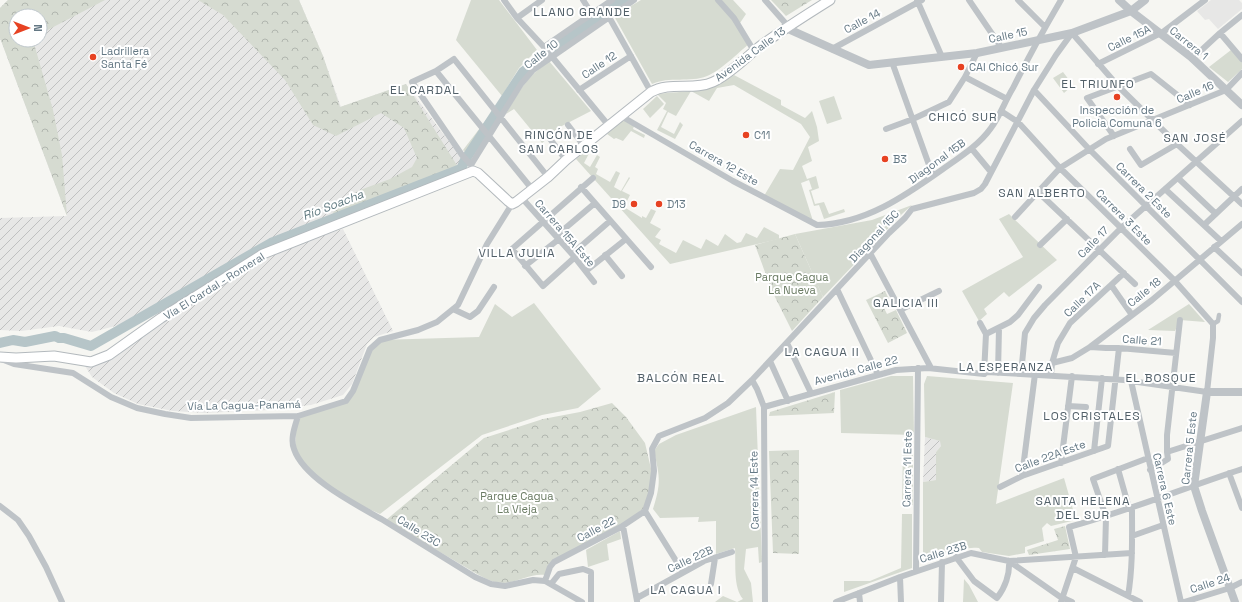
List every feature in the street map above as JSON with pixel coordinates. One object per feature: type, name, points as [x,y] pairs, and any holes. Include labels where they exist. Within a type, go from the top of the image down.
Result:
[{"type":"main road","name":"Avenida Calle 13","points":[[512,204],[651,92],[666,86],[711,83],[730,72],[754,51],[786,28],[830,0]]},
{"type":"main road","points":[[470,167],[512,204]]},
{"type":"main road","name":"Vía El Cardal - Romeral","points":[[0,358],[54,356],[91,362],[109,356],[161,318],[263,254],[470,167]]},
{"type":"street","points":[[504,0],[517,18],[551,56],[609,126]]},
{"type":"street","points":[[517,18],[542,0]]},
{"type":"street","points":[[583,0],[592,14]]},
{"type":"street","name":"Calle 10","points":[[545,49],[612,0]]},
{"type":"street","name":"Calle 10","points":[[470,167],[499,116],[521,84],[533,70],[551,56],[634,0]]},
{"type":"street","points":[[718,0],[734,18],[754,51]]},
{"type":"street","points":[[765,0],[787,25],[786,28],[832,49]]},
{"type":"street","points":[[969,0],[1001,47]]},
{"type":"street","points":[[1018,0],[1045,27]]},
{"type":"street","name":"Diagonal 15B","points":[[817,226],[831,225],[866,215],[909,193],[972,149],[989,131],[1001,111],[1045,27],[1061,0]]},
{"type":"street","name":"Carrera 1","points":[[1120,0],[1131,11],[1192,59],[1242,105]]},
{"type":"street","name":"Calle 15","points":[[832,49],[869,65],[977,53],[1072,33],[1131,11],[1144,0]]},
{"type":"street","name":"Calle 15A","points":[[1098,64],[1160,34],[1205,0]]},
{"type":"street","points":[[919,1],[942,56]]},
{"type":"street","name":"Calle 14","points":[[832,49],[919,1]]},
{"type":"street","points":[[1192,59],[1242,15]]},
{"type":"street","points":[[609,17],[651,92]]},
{"type":"street","points":[[1072,33],[1118,86],[1177,144],[1242,204]]},
{"type":"street","name":"Diagonal 15C","points":[[645,511],[652,493],[654,471],[652,450],[659,436],[705,418],[728,403],[752,380],[870,253],[905,218],[912,208],[974,193],[981,189],[986,184],[1034,90],[1072,33]]},
{"type":"street","points":[[1220,33],[1242,59]]},
{"type":"street","points":[[886,129],[948,102],[965,77],[977,53]]},
{"type":"street","name":"Calle 12","points":[[579,90],[631,56]]},
{"type":"street","points":[[470,167],[412,82],[436,71],[454,59],[548,176]]},
{"type":"street","points":[[892,62],[933,176]]},
{"type":"street","name":"Carrera 15A Este","points":[[436,71],[532,189]]},
{"type":"street","name":"Calle 16","points":[[1015,217],[1060,168],[1089,149],[1106,139],[1226,90],[1242,73]]},
{"type":"street","points":[[1114,136],[1087,98],[1151,74],[1190,105]]},
{"type":"street","points":[[965,77],[1007,99]]},
{"type":"street","name":"Carrera 2 Este","points":[[1034,90],[1089,149],[1242,302]]},
{"type":"street","name":"Carrera 3 Este","points":[[1001,111],[1018,122],[1060,168],[1174,280],[1213,324]]},
{"type":"street","name":"Carrera 12 Este","points":[[621,116],[733,181],[817,226]]},
{"type":"street","name":"Calle 17","points":[[1021,374],[1025,333],[1034,318],[1121,228],[1242,121]]},
{"type":"street","points":[[568,124],[584,146]]},
{"type":"street","points":[[550,139],[566,160]]},
{"type":"street","points":[[1130,149],[1141,165],[1177,144]]},
{"type":"street","points":[[972,149],[991,172]]},
{"type":"street","points":[[593,178],[512,249],[543,286],[610,221]]},
{"type":"street","points":[[1178,178],[1216,214]]},
{"type":"street","points":[[582,187],[651,267]]},
{"type":"street","points":[[1165,189],[1221,241]]},
{"type":"street","points":[[1204,225],[1242,189]]},
{"type":"street","points":[[1038,192],[1135,284]]},
{"type":"street","name":"Carrera 15A Este","points":[[521,198],[573,256],[594,282]]},
{"type":"street","points":[[525,266],[595,203]]},
{"type":"street","name":"Vía La Cagua-Panamá","points":[[0,358],[14,364],[73,373],[111,397],[136,408],[165,414],[191,418],[298,416],[346,401],[353,391],[370,349],[380,340],[418,330],[438,322],[458,306],[487,244],[512,204]]},
{"type":"street","points":[[1040,245],[1067,219]]},
{"type":"street","name":"Calle 18","points":[[1052,363],[1072,358],[1090,347],[1132,315],[1242,224]]},
{"type":"street","points":[[586,271],[626,239]]},
{"type":"street","points":[[1214,247],[1242,273]]},
{"type":"street","points":[[870,253],[930,368]]},
{"type":"street","points":[[605,255],[622,276]]},
{"type":"street","points":[[1236,267],[1242,262]]},
{"type":"street","name":"Calle 17A","points":[[1050,375],[1058,343],[1070,323],[1124,273]]},
{"type":"street","points":[[1111,285],[1132,315]]},
{"type":"street","points":[[454,309],[470,317],[478,311],[494,287]]},
{"type":"street","points":[[986,334],[1010,322],[1018,316],[1039,287]]},
{"type":"street","points":[[837,289],[878,375]]},
{"type":"street","points":[[901,311],[904,308],[939,291]]},
{"type":"street","points":[[1213,324],[1218,321],[1219,316]]},
{"type":"street","points":[[1150,470],[1168,459],[1167,452],[1180,320]]},
{"type":"street","points":[[980,323],[986,334],[984,374]]},
{"type":"street","name":"Carrera 5 Este","points":[[1213,324],[1207,392],[1194,486],[1236,602]]},
{"type":"street","points":[[998,373],[999,328]]},
{"type":"street","points":[[787,343],[811,394]]},
{"type":"street","name":"Calle 21","points":[[1090,347],[1176,353]]},
{"type":"street","points":[[1114,379],[1119,348]]},
{"type":"street","points":[[770,361],[788,401]]},
{"type":"street","name":"Avenida Calle 22","points":[[764,407],[896,370],[918,368],[984,374],[986,372],[1102,378],[1207,392],[1242,392]]},
{"type":"street","name":"Carrera 11 Este","points":[[916,571],[918,368]]},
{"type":"street","points":[[1022,476],[1035,374]]},
{"type":"street","points":[[1061,464],[1072,376]]},
{"type":"street","points":[[1094,451],[1102,378]]},
{"type":"street","name":"Calle 22A Este","points":[[1000,487],[1022,476],[1061,464],[1108,446],[1114,379]]},
{"type":"street","name":"Carrera 14 Este","points":[[752,380],[764,407],[765,602]]},
{"type":"street","name":"Carrera 6 Este","points":[[1131,381],[1150,470],[1183,602]]},
{"type":"street","points":[[1068,406],[1086,407]]},
{"type":"street","name":"Calle 23C","points":[[298,416],[293,434],[294,449],[305,468],[342,498],[382,520],[475,577],[491,584],[505,586],[533,580],[545,580]]},
{"type":"street","points":[[1167,452],[1242,428]]},
{"type":"street","points":[[1105,555],[1106,517],[1094,479],[1148,458]]},
{"type":"street","points":[[1118,469],[1131,508],[1132,553],[1128,596]]},
{"type":"street","points":[[1061,600],[1076,557],[1069,527],[1106,517],[1242,469]]},
{"type":"street","points":[[1229,473],[1242,508]]},
{"type":"street","points":[[0,506],[18,520],[29,536],[46,567],[62,602]]},
{"type":"street","points":[[645,511],[683,572]]},
{"type":"street","name":"Calle 22","points":[[545,580],[550,567],[554,562],[623,526],[645,511]]},
{"type":"street","points":[[1132,536],[1163,525]]},
{"type":"street","points":[[623,526],[637,600]]},
{"type":"street","name":"Calle 22B","points":[[637,600],[704,561],[732,552]]},
{"type":"street","name":"Calle 23B","points":[[836,602],[916,571],[971,553],[1009,561],[1132,553]]},
{"type":"street","points":[[956,557],[974,581],[997,598],[1002,591],[1010,570],[1009,561]]},
{"type":"street","points":[[711,584],[715,558]]},
{"type":"street","points":[[1009,561],[1061,600],[1072,602]]},
{"type":"street","points":[[941,602],[942,562]]},
{"type":"street","points":[[1073,568],[1140,602]]},
{"type":"street","points":[[551,584],[556,576],[564,572],[583,569],[591,572],[591,602]]},
{"type":"street","points":[[900,577],[901,602]]},
{"type":"street","points":[[545,580],[582,602]]},
{"type":"street","name":"Calle 24","points":[[1183,602],[1230,588],[1242,582]]},
{"type":"street","points":[[859,593],[860,602]]},
{"type":"shaded area","points":[[8,0],[299,0],[323,56],[341,107],[406,84],[462,159],[458,167],[271,243],[135,321],[92,332],[59,326],[21,331],[0,330],[0,218],[67,216],[0,38],[0,8]]},
{"type":"shaded area","points":[[1211,0],[1239,0],[1242,3],[1242,9],[1218,29],[1209,19],[1205,20],[1197,11]]},
{"type":"shaded area","points":[[343,229],[393,331],[374,337],[367,344],[352,384],[343,395],[311,405],[268,410],[205,413],[173,411],[138,404],[114,393],[92,377],[85,366],[101,364],[123,351],[151,330],[265,257]]},
{"type":"shaded area","points":[[925,437],[941,441],[941,446],[936,452],[936,480],[923,482]]},
{"type":"green space","points":[[8,0],[105,0],[48,30],[48,8],[8,8],[8,48],[35,48],[53,110],[62,155],[67,216],[0,38],[0,8]]},
{"type":"green space","points":[[198,0],[299,0],[323,56],[340,107],[406,84],[458,167],[328,221],[341,200],[360,190],[390,179],[412,167],[417,158],[404,128],[381,113],[336,136],[313,125],[285,80],[223,15]]},
{"type":"green space","points":[[471,0],[499,0],[537,50],[519,68],[502,96],[456,40]]},
{"type":"green space","points":[[614,0],[628,0],[550,55],[518,85],[471,159],[463,150],[503,98],[520,69],[545,48]]},
{"type":"green space","points":[[641,0],[733,0],[746,14],[738,26],[749,44],[712,74],[694,79],[665,80],[652,84],[614,16]]},
{"type":"green space","points":[[771,0],[812,0],[786,16]]},
{"type":"green space","points":[[1231,50],[1242,62],[1242,69],[1228,82],[1209,67]]},
{"type":"green space","points":[[549,61],[591,111],[558,128],[557,131],[542,143],[514,109],[506,114],[524,85],[541,67]]},
{"type":"green space","points":[[1063,72],[1073,85],[1064,93],[1053,78]]},
{"type":"green space","points":[[734,75],[781,100],[781,105],[805,118],[812,111],[817,127],[819,141],[808,147],[812,161],[802,166],[807,179],[816,176],[819,188],[811,191],[815,204],[824,202],[829,214],[844,209],[845,212],[824,219],[819,205],[814,206],[809,190],[812,189],[809,180],[801,183],[813,221],[764,196],[780,169],[793,170],[810,137],[801,124],[734,85],[717,88],[709,101],[691,91],[676,116],[668,112],[661,127],[674,134],[680,122],[683,125],[675,139],[657,130],[667,111],[663,109],[666,103],[657,94],[707,88],[725,81]]},
{"type":"green space","points":[[657,96],[664,104],[650,118],[643,109]]},
{"type":"green space","points":[[834,96],[842,119],[827,124],[819,101]]},
{"type":"green space","points":[[623,120],[634,126],[633,129],[645,135],[644,138],[631,131],[623,141],[616,138],[614,139],[607,134]]},
{"type":"green space","points":[[594,144],[584,163],[590,167],[597,155],[600,157],[595,167],[598,169],[596,174],[610,182],[616,171],[620,173],[614,187],[621,191],[629,177],[630,178],[622,191],[630,195],[624,207],[642,218],[642,216],[646,218],[651,209],[656,211],[650,223],[661,229],[655,237],[661,240],[659,244],[676,253],[683,240],[701,249],[706,239],[718,246],[725,234],[737,243],[741,242],[746,233],[757,238],[764,227],[779,235],[779,239],[670,264],[576,159]]},
{"type":"green space","points":[[912,205],[823,297],[795,234],[872,220]]},
{"type":"green space","points":[[1009,214],[1057,260],[1009,297],[1004,292],[984,309],[987,314],[979,321],[962,291],[1023,257],[999,219]]},
{"type":"green space","name":"Parque Cagua La Nueva","points":[[795,234],[823,297],[792,331],[772,291],[755,245]]},
{"type":"green space","points":[[885,291],[891,303],[884,308],[887,314],[896,310],[907,333],[888,343],[866,300]]},
{"type":"green space","points":[[534,303],[601,389],[578,408],[542,415],[482,435],[380,514],[340,496],[306,469],[295,451],[297,415],[345,400],[353,390],[369,349],[379,340],[479,337],[495,304],[512,317]]},
{"type":"green space","points":[[1189,304],[1205,322],[1180,320],[1175,331],[1148,330]]},
{"type":"green space","points":[[891,376],[913,376],[914,435],[841,433],[840,390]]},
{"type":"green space","points":[[927,376],[1013,383],[996,504],[1064,478],[1076,520],[1051,526],[1047,523],[1042,528],[1044,541],[1025,547],[1025,553],[1009,556],[982,552],[979,548],[965,548],[923,562],[923,482],[936,480],[936,452],[941,446],[940,441],[925,437],[924,384]]},
{"type":"green space","points":[[835,392],[834,413],[769,416],[770,412]]},
{"type":"green space","name":"Parque Cagua La Vieja","points":[[612,403],[626,417],[645,443],[652,473],[649,495],[644,508],[621,526],[554,561],[545,575],[535,575],[504,583],[490,580],[477,574],[386,520],[484,438],[543,419],[580,412]]},
{"type":"green space","points":[[756,407],[762,562],[759,563],[758,547],[746,549],[744,569],[751,583],[753,602],[737,602],[743,599],[736,582],[735,548],[716,554],[716,521],[698,522],[699,517],[660,518],[653,509],[659,480],[654,451],[659,444],[676,435]]},
{"type":"green space","points":[[903,447],[913,448],[913,505],[902,507]]},
{"type":"green space","points":[[799,450],[799,554],[773,553],[769,451]]},
{"type":"green space","points":[[902,514],[912,514],[912,568],[844,592],[844,581],[870,581],[901,568]]},
{"type":"green space","points":[[1065,526],[1070,549],[1029,555],[1027,550],[1058,540],[1054,529]]},
{"type":"green space","points":[[620,531],[621,539],[607,544],[609,560],[588,567],[586,550]]},
{"type":"green space","points":[[964,579],[969,585],[978,602],[963,602]]},
{"type":"green space","points":[[723,596],[737,602],[715,602]]},
{"type":"waterway","name":"Río Soacha","points":[[0,343],[13,340],[25,342],[55,336],[91,346],[271,243],[461,169],[465,160],[523,72],[624,0]]},
{"type":"place","name":"Ladrillera Santa Fé","points":[[93,57]]},
{"type":"place","name":"CAI Chicó Sur","points":[[961,67]]},
{"type":"place","name":"Inspección de Policia Comuna 6","points":[[1117,97]]},
{"type":"place","name":"C11","points":[[746,135]]},
{"type":"place","name":"B3","points":[[885,159]]},
{"type":"place","name":"D9","points":[[634,204]]},
{"type":"place","name":"D13","points":[[659,204]]},
{"type":"district","name":"LLANO GRANDE","points":[[582,12]]},
{"type":"district","name":"EL TRIUNFO","points":[[1098,84]]},
{"type":"district","name":"EL CARDAL","points":[[425,90]]},
{"type":"district","name":"CHICÓ SUR","points":[[963,117]]},
{"type":"district","name":"SAN JOSÉ","points":[[1195,138]]},
{"type":"district","name":"RINCÓN DE SAN CARLOS","points":[[559,142]]},
{"type":"district","name":"SAN ALBERTO","points":[[1042,193]]},
{"type":"district","name":"VILLA JULIA","points":[[517,253]]},
{"type":"district","name":"GALICIA III","points":[[906,303]]},
{"type":"district","name":"LA CAGUA II","points":[[822,352]]},
{"type":"district","name":"LA ESPERANZA","points":[[1006,367]]},
{"type":"district","name":"BALCÓN REAL","points":[[681,378]]},
{"type":"district","name":"EL BOSQUE","points":[[1161,378]]},
{"type":"district","name":"LOS CRISTALES","points":[[1092,416]]},
{"type":"district","name":"SANTA HELENA DEL SUR","points":[[1083,508]]},
{"type":"district","name":"LA CAGUA I","points":[[686,590]]}]
